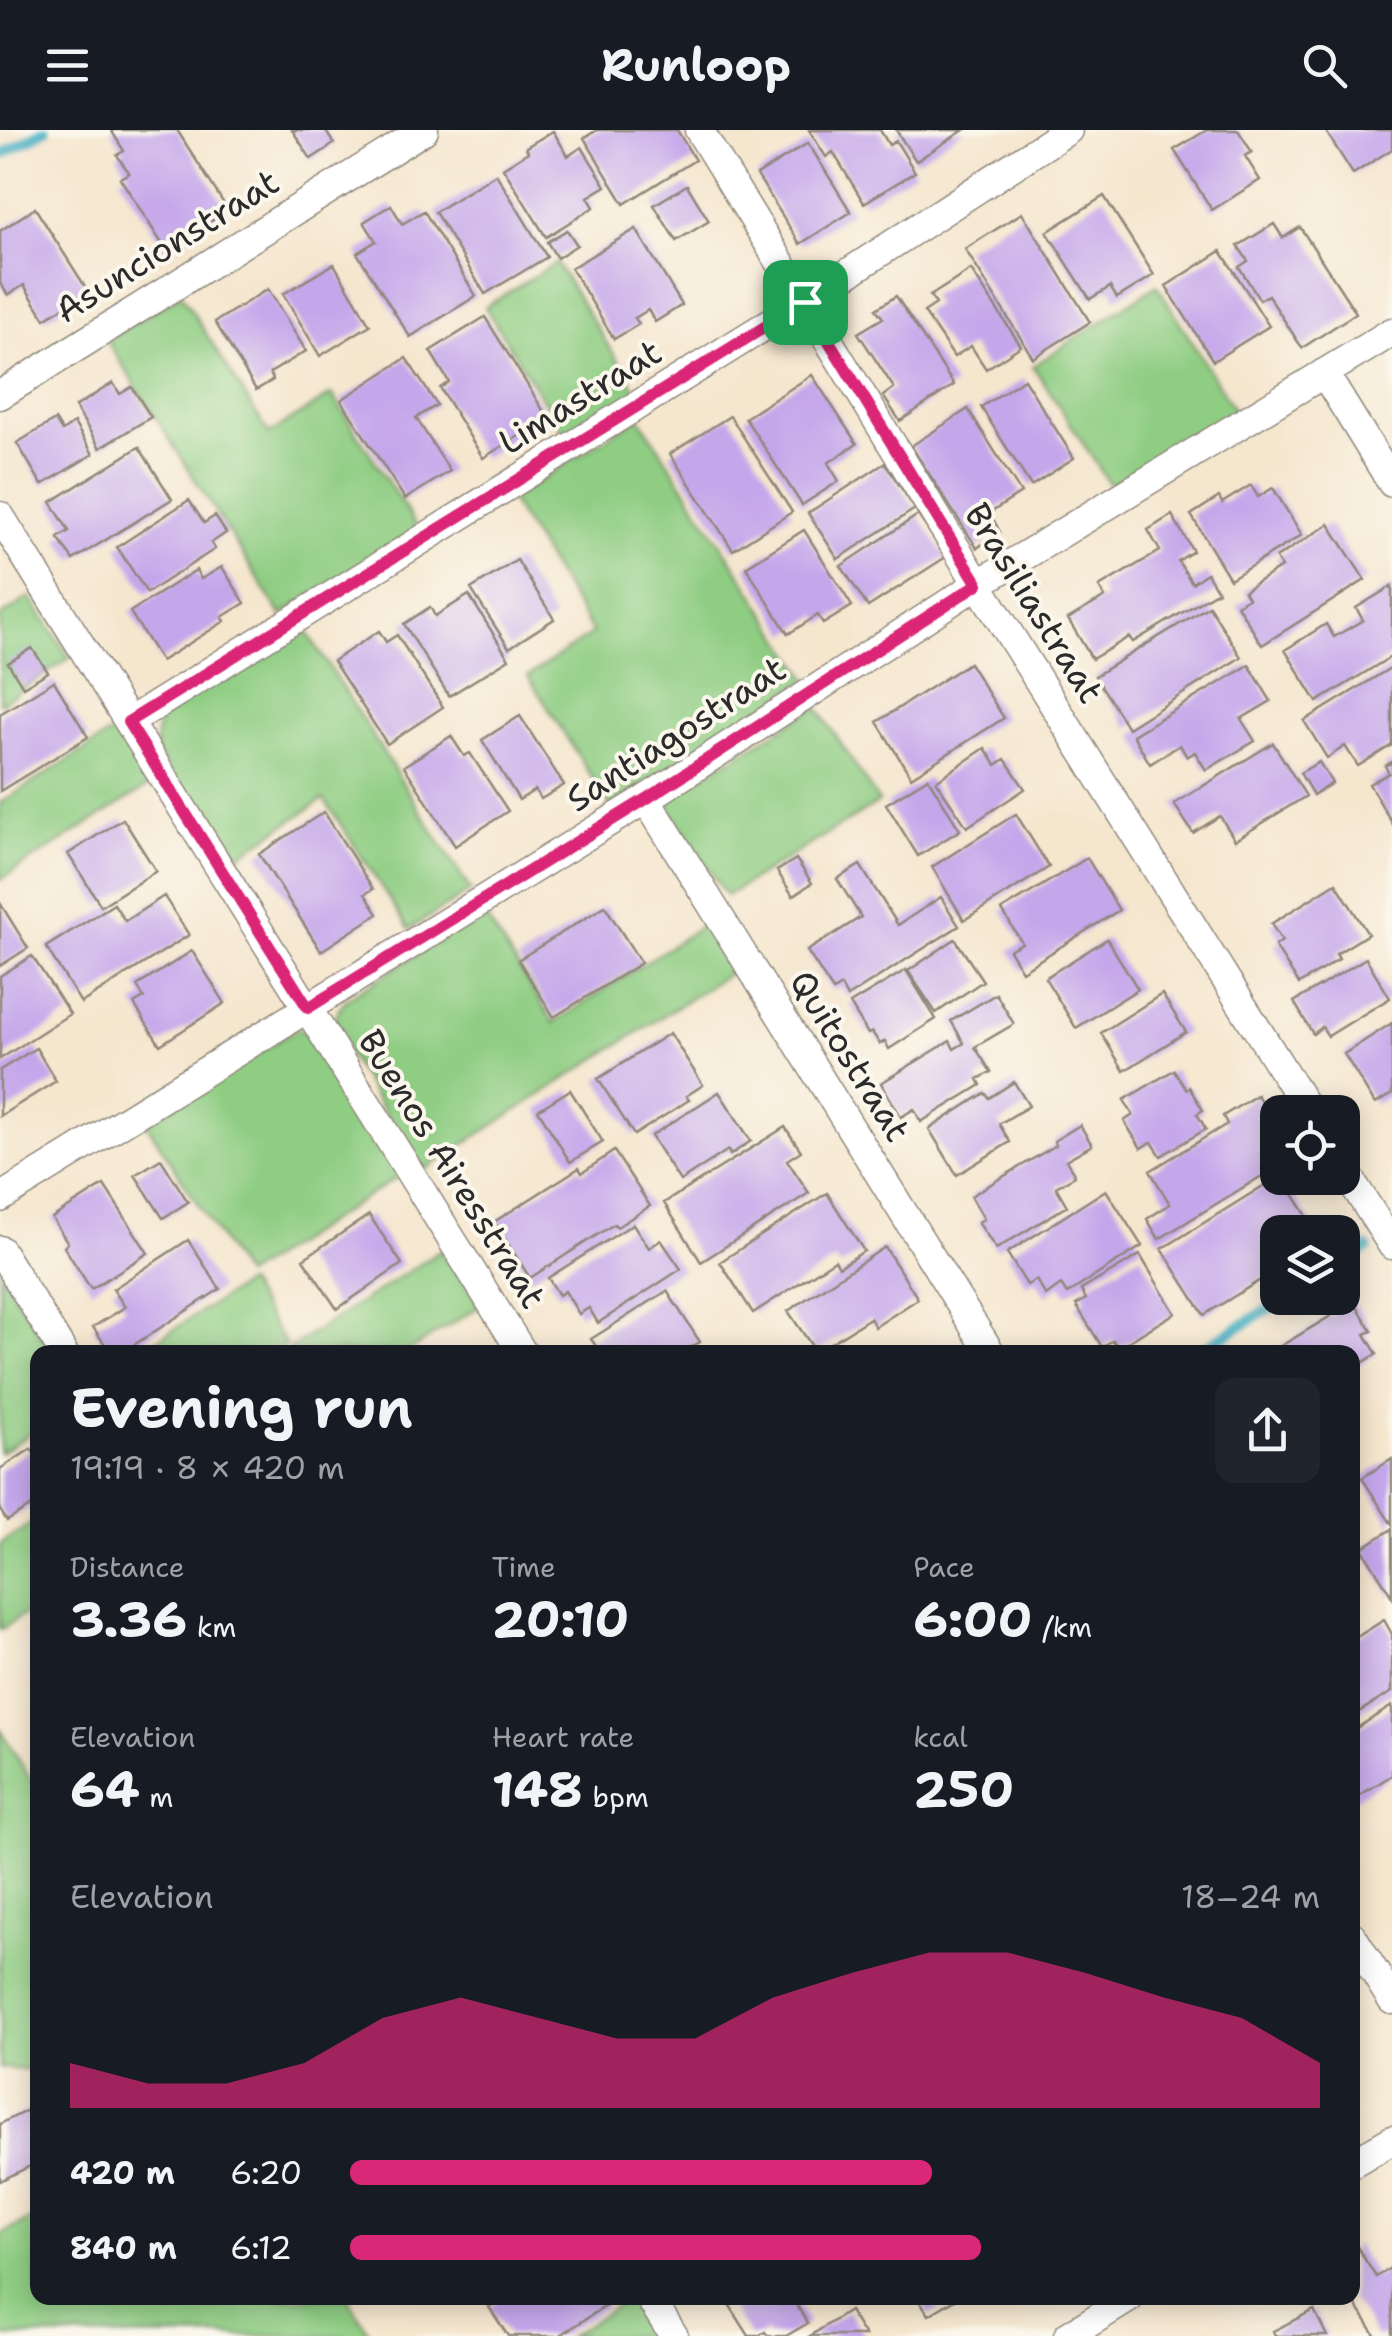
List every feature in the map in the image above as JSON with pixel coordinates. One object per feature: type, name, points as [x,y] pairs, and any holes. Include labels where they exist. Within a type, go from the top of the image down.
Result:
[{"type":"street","name":"Asuncionstraat","points":[[0,395],[424,130]]},
{"type":"street","name":"Brasiliastraat","points":[[699,130],[1298,1095]]},
{"type":"street","name":"Limastraat","points":[[128,722],[805,302],[1068,130]]},
{"type":"street","name":"Santiagostraat","points":[[0,1198],[646,799],[978,584],[1392,332]]},
{"type":"street","points":[[1324,373],[1392,483]]},
{"type":"street","name":"Buenos Airesstraat","points":[[0,516],[518,1345]]},
{"type":"street","name":"Quitostraat","points":[[646,799],[986,1345]]},
{"type":"street","points":[[1360,1194],[1392,1245]]},
{"type":"street","points":[[0,1250],[60,1345]]},
{"type":"street","points":[[1360,1949],[1392,2000]]},
{"type":"street","points":[[1360,2158],[1392,2140]]},
{"type":"street","points":[[654,2305],[674,2336]]},
{"type":"street","points":[[1068,2336],[1110,2305]]},
{"type":"green space","points":[[556,263],[639,394],[567,438],[485,307]]},
{"type":"green space","points":[[1157,285],[1234,410],[1110,485],[1033,366]]},
{"type":"green space","points":[[181,294],[269,434],[332,394],[418,529],[281,615],[107,341]]},
{"type":"green space","points":[[639,417],[808,679],[610,806],[528,676],[593,633],[510,500]]},
{"type":"green space","points":[[30,597],[70,658],[0,704],[0,617]]},
{"type":"green space","points":[[302,624],[471,891],[409,929],[324,799],[227,863],[156,751],[161,718]]},
{"type":"green space","points":[[817,707],[879,802],[726,896],[671,811],[668,797]]},
{"type":"green space","points":[[118,729],[153,783],[0,880],[0,803]]},
{"type":"green space","points":[[483,913],[554,1023],[707,922],[737,968],[421,1172],[334,1031],[336,1017],[348,998]]},
{"type":"green space","points":[[297,1029],[314,1035],[402,1174],[244,1276],[146,1123]]},
{"type":"green space","points":[[443,1249],[480,1306],[418,1345],[295,1345]]},
{"type":"green space","points":[[0,1272],[47,1345],[30,1345],[30,1434],[0,1453]]},
{"type":"green space","points":[[246,1283],[286,1345],[149,1345]]},
{"type":"green space","points":[[30,1525],[30,1611],[0,1630],[0,1544]]},
{"type":"green space","points":[[0,1729],[30,1778],[30,2070],[0,2068]]},
{"type":"green space","points":[[30,2220],[30,2305],[352,2305],[371,2336],[0,2336],[0,2235]]},
{"type":"green space","points":[[618,2305],[632,2305],[651,2336],[568,2336]]},
{"type":"building","points":[[111,130],[177,130],[228,210],[166,250],[120,178],[129,173],[117,155],[124,151]]},
{"type":"building","points":[[292,130],[325,130],[334,144],[311,159]]},
{"type":"building","points":[[597,130],[677,130],[695,160],[624,204],[584,138]]},
{"type":"building","points":[[809,130],[880,130],[889,145],[896,141],[915,172],[864,203],[833,152],[826,157]]},
{"type":"building","points":[[896,130],[964,130],[916,161]]},
{"type":"building","points":[[1207,130],[1238,130],[1252,152],[1245,156],[1260,180],[1212,210],[1174,150]]},
{"type":"building","points":[[1325,130],[1392,130],[1392,149],[1353,174]]},
{"type":"building","points":[[553,131],[568,156],[582,147],[606,186],[588,197],[594,207],[546,237],[503,168],[528,152],[526,147]]},
{"type":"building","points":[[808,143],[851,212],[800,244],[757,175]]},
{"type":"building","points":[[496,174],[547,257],[485,294],[435,212]]},
{"type":"building","points":[[687,185],[709,221],[676,241],[654,205]]},
{"type":"building","points":[[1104,196],[1154,275],[1117,298],[1110,287],[1090,299],[1047,232]]},
{"type":"building","points":[[391,205],[402,224],[424,211],[476,296],[410,337],[357,253],[376,241],[364,222]]},
{"type":"building","points":[[35,208],[88,291],[45,319],[24,285],[8,295],[0,283],[0,231]]},
{"type":"building","points":[[1022,213],[1090,322],[1033,358],[965,249]]},
{"type":"building","points":[[1274,224],[1283,238],[1300,227],[1356,313],[1302,348],[1268,295],[1260,300],[1239,267],[1248,261],[1238,246]]},
{"type":"building","points":[[636,229],[682,305],[655,322],[648,310],[635,318],[639,324],[614,339],[571,268]]},
{"type":"building","points":[[567,230],[577,245],[557,258],[547,242]]},
{"type":"building","points":[[1221,251],[1269,326],[1213,361],[1166,286]]},
{"type":"building","points":[[334,264],[370,325],[320,356],[283,294]]},
{"type":"building","points":[[971,270],[1021,346],[986,369],[971,346],[954,357],[924,312],[936,304],[930,296]]},
{"type":"building","points":[[268,289],[306,351],[270,373],[273,380],[256,390],[215,322]]},
{"type":"building","points":[[896,296],[954,385],[900,421],[883,396],[894,388],[858,333],[883,318],[876,309]]},
{"type":"building","points":[[485,317],[548,418],[483,458],[440,388],[449,382],[430,351]]},
{"type":"building","points":[[406,358],[437,405],[416,418],[450,471],[405,499],[341,400]]},
{"type":"building","points":[[812,375],[857,444],[828,463],[839,481],[802,505],[745,418]]},
{"type":"building","points":[[1024,379],[1074,458],[1031,486],[981,407]]},
{"type":"building","points":[[113,383],[120,394],[132,387],[151,417],[100,448],[75,407]]},
{"type":"building","points":[[968,409],[1021,493],[990,513],[1000,532],[977,548],[911,446]]},
{"type":"building","points":[[730,416],[792,512],[733,550],[670,454]]},
{"type":"building","points":[[55,420],[62,431],[74,423],[93,454],[42,485],[17,443]]},
{"type":"building","points":[[139,447],[172,499],[73,560],[58,538],[69,531],[51,502]]},
{"type":"building","points":[[885,463],[915,509],[838,559],[808,513]]},
{"type":"building","points":[[1251,485],[1258,497],[1273,488],[1302,535],[1230,579],[1191,515],[1219,497],[1222,503]]},
{"type":"building","points":[[189,500],[204,523],[215,516],[226,533],[211,543],[215,549],[147,593],[117,547]]},
{"type":"building","points":[[918,515],[946,557],[868,607],[841,566]]},
{"type":"building","points":[[1172,515],[1193,551],[1178,561],[1192,583],[1207,573],[1218,591],[1133,642],[1129,637],[1092,659],[1068,619],[1105,597],[1099,587],[1160,551],[1148,530]]},
{"type":"building","points":[[1329,524],[1365,580],[1262,645],[1237,605],[1248,598],[1244,591],[1281,567],[1276,558]]},
{"type":"building","points":[[804,530],[852,606],[823,624],[818,615],[788,634],[746,567]]},
{"type":"building","points":[[517,560],[554,619],[509,648],[471,589]]},
{"type":"building","points":[[222,567],[245,603],[222,617],[225,621],[161,661],[130,612],[196,570],[201,579]]},
{"type":"building","points":[[1392,586],[1392,656],[1317,702],[1285,650],[1326,624],[1334,637],[1363,620],[1356,608]]},
{"type":"building","points":[[469,595],[509,659],[449,696],[404,624],[430,607],[435,616]]},
{"type":"building","points":[[1209,606],[1241,657],[1128,728],[1095,676]]},
{"type":"building","points":[[379,631],[386,642],[397,635],[443,707],[387,744],[333,661]]},
{"type":"building","points":[[32,648],[48,672],[23,687],[8,663]]},
{"type":"building","points":[[969,663],[1004,718],[911,777],[877,722]]},
{"type":"building","points":[[1249,665],[1271,701],[1241,719],[1255,741],[1206,770],[1195,752],[1187,757],[1180,745],[1150,764],[1133,735]]},
{"type":"building","points":[[1392,667],[1392,745],[1358,766],[1345,746],[1327,758],[1304,721]]},
{"type":"building","points":[[54,681],[88,737],[0,791],[0,714]]},
{"type":"building","points":[[520,716],[564,785],[541,799],[535,790],[519,800],[482,740]]},
{"type":"building","points":[[451,736],[464,756],[470,753],[508,811],[455,846],[404,766]]},
{"type":"building","points":[[1273,743],[1306,796],[1235,840],[1220,816],[1193,833],[1174,804]]},
{"type":"building","points":[[985,748],[996,765],[1005,759],[1025,789],[967,827],[936,781]]},
{"type":"building","points":[[1319,762],[1332,783],[1313,795],[1300,773]]},
{"type":"building","points":[[1392,762],[1392,823],[1369,784],[1389,773],[1385,766]]},
{"type":"building","points":[[928,778],[960,830],[918,856],[886,804]]},
{"type":"building","points":[[324,812],[373,889],[365,894],[378,914],[321,951],[259,854]]},
{"type":"building","points":[[1016,814],[1049,867],[964,920],[932,867]]},
{"type":"building","points":[[123,819],[156,871],[101,906],[68,854]]},
{"type":"building","points":[[1087,858],[1119,910],[1022,971],[1009,950],[1022,943],[1002,910]]},
{"type":"building","points":[[796,859],[812,883],[793,896],[777,871]]},
{"type":"building","points":[[860,865],[898,925],[941,897],[959,926],[847,997],[841,986],[833,991],[807,951],[861,917],[837,879]]},
{"type":"building","points":[[1336,883],[1368,934],[1336,954],[1339,959],[1299,984],[1275,946],[1282,941],[1271,924]]},
{"type":"building","points":[[164,896],[189,935],[81,1003],[46,947],[114,904],[125,921]]},
{"type":"building","points":[[0,903],[28,948],[0,966]]},
{"type":"building","points":[[605,906],[641,963],[554,1017],[518,960]]},
{"type":"building","points":[[955,939],[983,981],[936,1013],[908,971]]},
{"type":"building","points":[[1107,939],[1138,989],[1076,1028],[1045,978]]},
{"type":"building","points":[[192,951],[225,1003],[160,1045],[134,1004],[144,998],[137,986]]},
{"type":"building","points":[[32,956],[70,1014],[0,1059],[0,976]]},
{"type":"building","points":[[1366,958],[1390,998],[1328,1036],[1322,1027],[1313,1034],[1294,1002]]},
{"type":"building","points":[[906,970],[936,1019],[889,1049],[885,1041],[880,1044],[872,1032],[868,1034],[850,1004]]},
{"type":"building","points":[[996,994],[1014,1024],[975,1047],[991,1072],[978,1079],[981,1085],[921,1122],[914,1109],[901,1117],[881,1083],[950,1041],[954,1049],[964,1043],[951,1021]]},
{"type":"building","points":[[1162,994],[1186,1032],[1124,1071],[1101,1033]]},
{"type":"building","points":[[1392,1023],[1392,1094],[1375,1104],[1344,1054]]},
{"type":"building","points":[[670,1033],[703,1085],[686,1096],[689,1100],[634,1135],[598,1079]]},
{"type":"building","points":[[36,1048],[56,1081],[0,1116],[0,1070]]},
{"type":"building","points":[[1174,1070],[1203,1110],[1197,1114],[1206,1129],[1161,1156],[1152,1142],[1141,1148],[1124,1121],[1133,1115],[1124,1100]]},
{"type":"building","points":[[1014,1082],[1029,1106],[999,1124],[1010,1142],[957,1175],[929,1129],[985,1093],[989,1098]]},
{"type":"building","points":[[570,1090],[603,1142],[570,1162],[538,1110]]},
{"type":"building","points":[[719,1092],[751,1141],[730,1155],[728,1150],[680,1181],[651,1136]]},
{"type":"building","points":[[1257,1095],[1260,1100],[1260,1177],[1159,1239],[1147,1219],[1170,1204],[1150,1171],[1227,1124],[1223,1116]]},
{"type":"building","points":[[1080,1125],[1092,1145],[1066,1160],[1075,1176],[1056,1187],[1067,1206],[996,1249],[978,1222],[984,1219],[971,1196],[1056,1145],[1054,1141]]},
{"type":"building","points":[[785,1127],[801,1151],[787,1160],[809,1193],[701,1262],[664,1203]]},
{"type":"building","points":[[614,1151],[650,1206],[617,1227],[614,1224],[530,1278],[494,1222],[579,1168],[582,1173]]},
{"type":"building","points":[[161,1159],[188,1202],[163,1218],[135,1175]]},
{"type":"building","points":[[104,1185],[148,1253],[91,1289],[64,1247],[68,1243],[52,1218]]},
{"type":"building","points":[[1260,1188],[1260,1195],[1294,1195],[1306,1215],[1260,1215],[1260,1280],[1204,1315],[1162,1249]]},
{"type":"building","points":[[1106,1190],[1142,1246],[1067,1294],[1061,1285],[1046,1296],[1036,1280],[1027,1285],[1007,1253]]},
{"type":"building","points":[[827,1193],[864,1251],[839,1267],[835,1260],[753,1313],[720,1262]]},
{"type":"building","points":[[369,1215],[402,1264],[337,1309],[303,1259]]},
{"type":"building","points":[[633,1224],[649,1248],[661,1240],[681,1269],[598,1323],[589,1308],[579,1314],[565,1291],[559,1295],[548,1278]]},
{"type":"building","points":[[188,1240],[220,1289],[134,1345],[105,1345],[93,1327],[125,1307],[113,1289]]},
{"type":"building","points":[[885,1247],[918,1299],[875,1327],[870,1318],[827,1345],[811,1345],[788,1311]]},
{"type":"building","points":[[1140,1255],[1175,1313],[1123,1345],[1116,1345],[1113,1340],[1101,1345],[1076,1305],[1086,1299],[1081,1290]]},
{"type":"building","points":[[667,1291],[700,1342],[595,1345],[591,1339]]},
{"type":"building","points":[[1360,1312],[1372,1331],[1365,1334],[1377,1354],[1360,1364],[1360,1345],[1283,1345],[1332,1315],[1360,1315]]},
{"type":"building","points":[[30,1450],[30,1507],[7,1521],[0,1510],[0,1469]]},
{"type":"building","points":[[1392,1459],[1392,1525],[1362,1478]]},
{"type":"building","points":[[1392,1529],[1392,1597],[1362,1548]]},
{"type":"building","points":[[1384,1620],[1392,1634],[1392,1692],[1360,1711],[1360,1635]]},
{"type":"building","points":[[1392,1706],[1392,1775],[1360,1795],[1360,1726]]},
{"type":"building","points":[[30,2109],[30,2166],[0,2181],[0,2124]]},
{"type":"building","points":[[1360,2251],[1376,2277],[1392,2267],[1392,2336],[1376,2336],[1356,2305],[1360,2305]]},
{"type":"building","points":[[730,2305],[796,2305],[808,2323],[786,2336],[768,2336],[765,2332],[749,2336]]},
{"type":"building","points":[[923,2305],[945,2305],[929,2315]]},
{"type":"building","points":[[606,2306],[559,2336],[508,2336],[489,2307]]},
{"type":"building","points":[[1314,2310],[1327,2336],[1275,2336],[1273,2331]]},
{"type":"building","points":[[849,2311],[865,2336],[810,2336]]},
{"type":"waterway","points":[[0,156],[45,130]]},
{"type":"waterway","points":[[1360,1253],[1368,1248]]},
{"type":"waterway","points":[[1209,1345],[1260,1314]]},
{"type":"route","points":[[805,302],[978,584],[646,799],[308,1008],[128,722],[805,302]]}]
